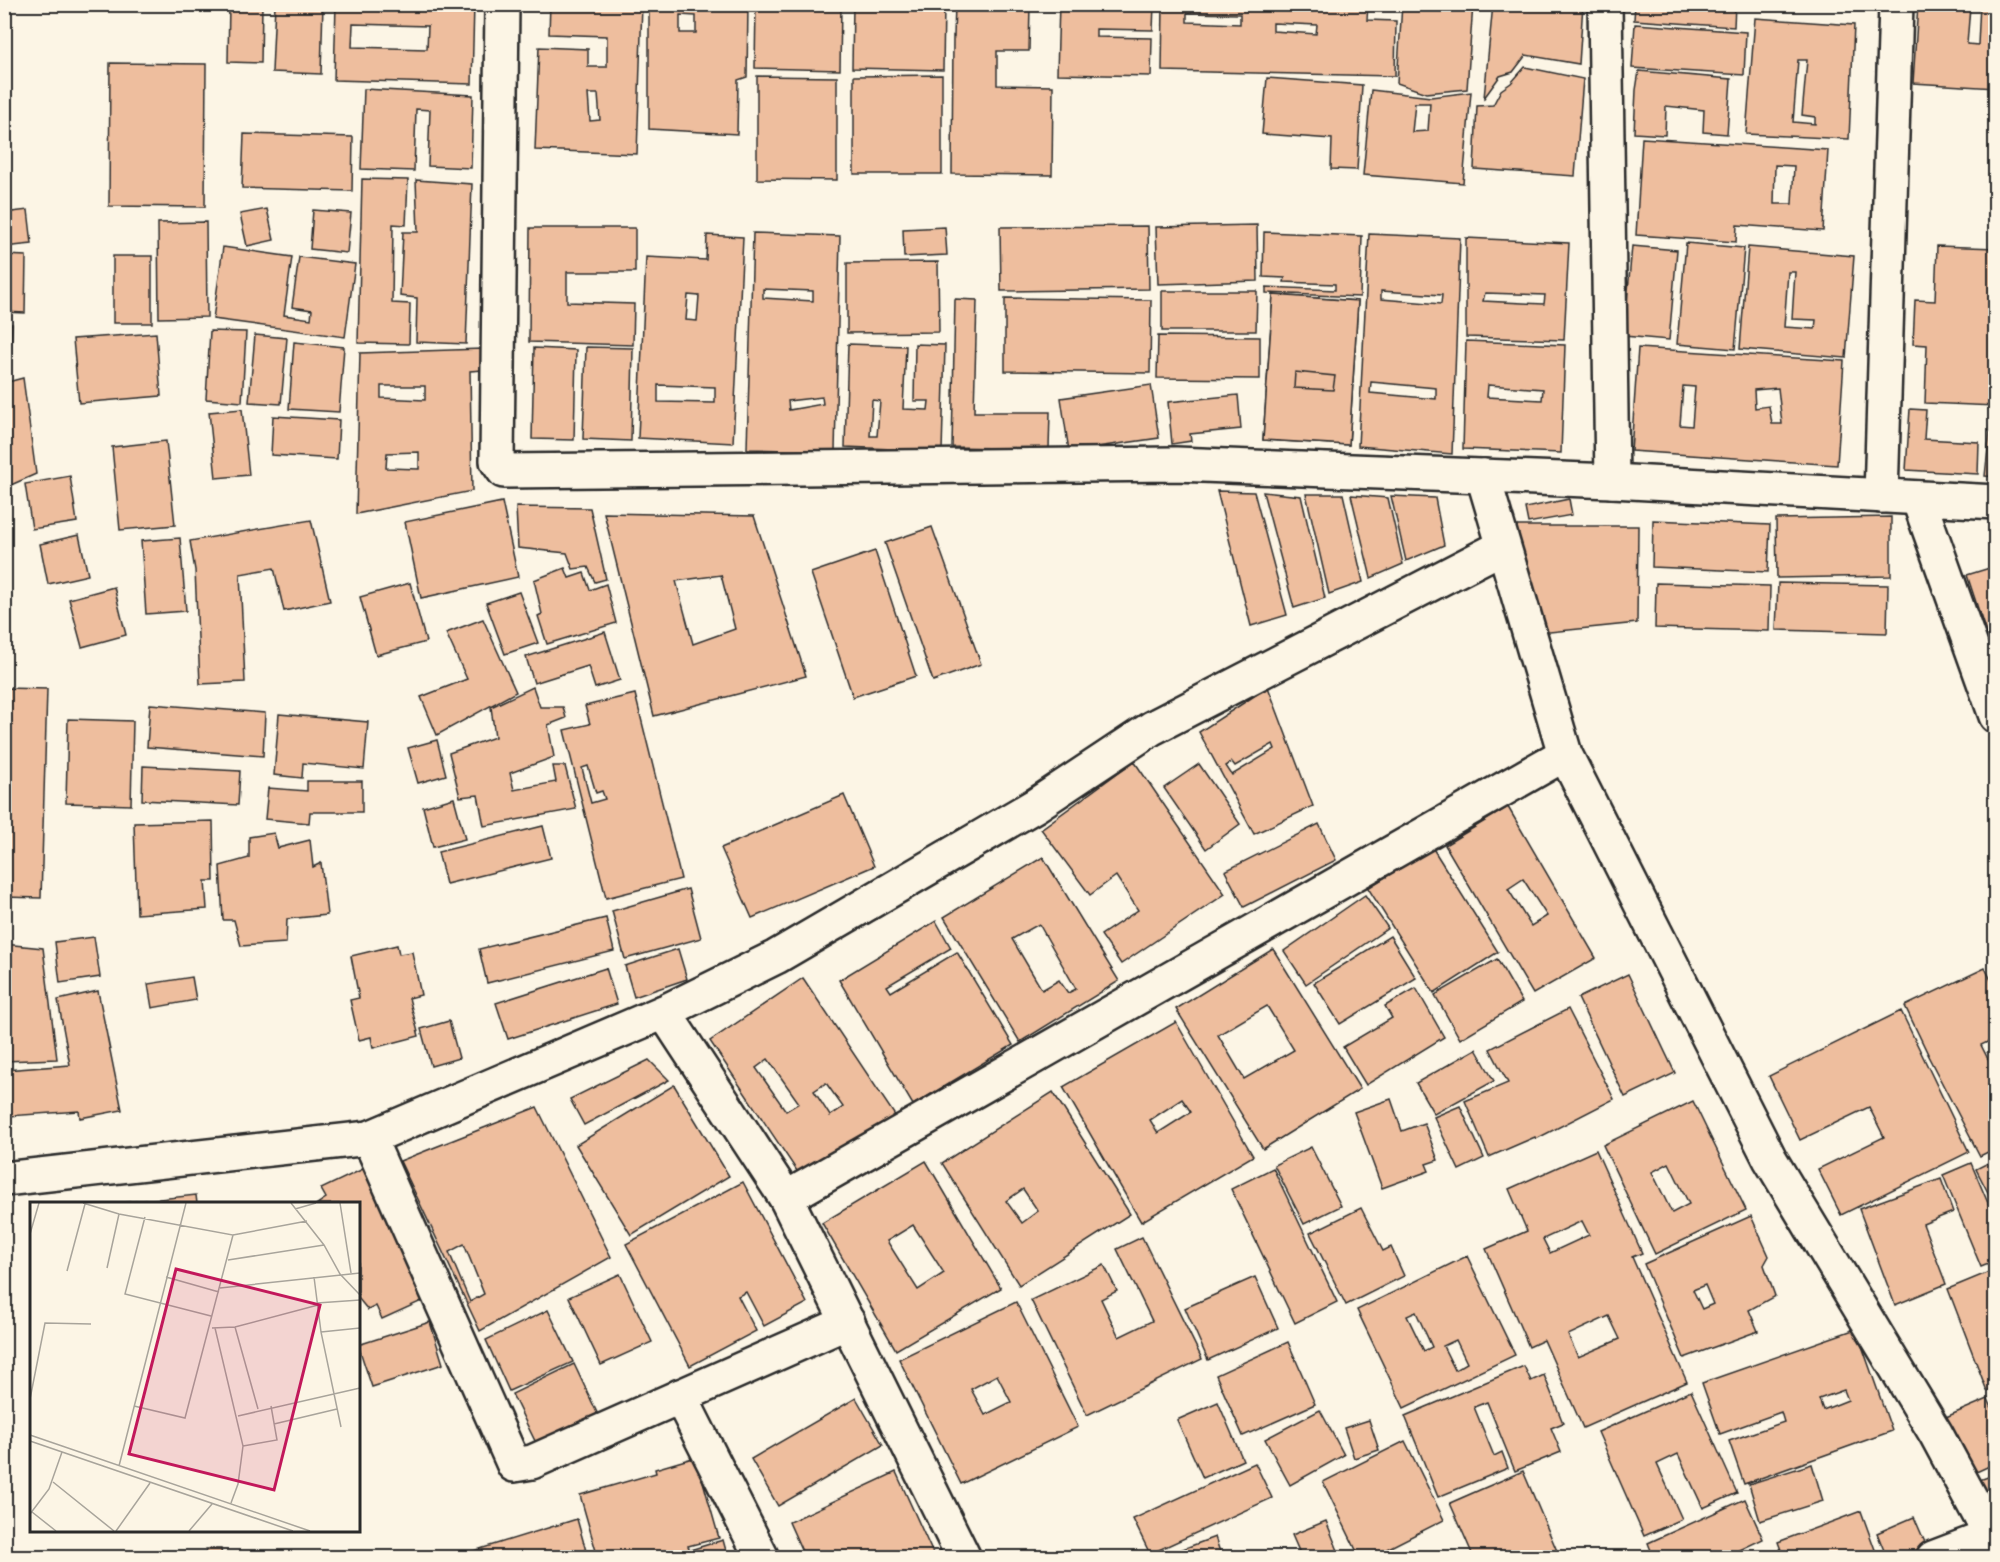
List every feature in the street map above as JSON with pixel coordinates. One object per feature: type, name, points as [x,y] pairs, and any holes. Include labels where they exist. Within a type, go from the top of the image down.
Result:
[{"type":"street","points":[[502,4],[497,461],[504,471],[1176,464],[1483,476],[1995,502]]},
{"type":"street","points":[[1605,4],[1611,482]]},
{"type":"street","points":[[1881,496],[1896,4]]},
{"type":"street","points":[[1483,476],[1564,754],[1770,1159],[1936,1434],[1993,1535],[1934,1557]]},
{"type":"street","points":[[1918,498],[1995,716]]},
{"type":"street","points":[[4,1179],[369,1138],[664,1012],[776,957],[1036,805],[1152,728],[1502,547]]},
{"type":"street","points":[[786,1198],[1564,754]]},
{"type":"street","points":[[664,1012],[786,1198],[964,1557]]},
{"type":"street","points":[[369,1138],[514,1465],[532,1462],[848,1323]]},
{"type":"street","points":[[680,1396],[762,1557]]},
{"type":"building","points":[[229,4],[262,4],[261,63],[228,62]]},
{"type":"building","points":[[275,4],[323,4],[321,74],[272,72]]},
{"type":"building","points":[[336,4],[474,4],[472,84],[334,80]],"holes":[[[353,24],[428,26],[427,49],[352,47]]]},
{"type":"building","points":[[550,4],[642,4],[637,154],[535,150],[539,47],[588,49],[588,67],[607,67],[607,36],[549,34]],"holes":[[[588,94],[598,94],[600,120],[590,121]]]},
{"type":"building","points":[[649,4],[748,4],[747,77],[738,80],[737,134],[649,129]],"holes":[[[680,15],[696,16],[696,33],[680,33]]]},
{"type":"building","points":[[756,4],[841,4],[840,70],[755,68]]},
{"type":"building","points":[[853,4],[944,4],[943,70],[852,68]]},
{"type":"building","points":[[955,4],[1030,4],[1029,51],[997,51],[997,85],[1053,86],[1052,175],[952,174]]},
{"type":"building","points":[[1059,4],[1154,4],[1153,30],[1096,29],[1096,37],[1152,38],[1151,76],[1057,74]]},
{"type":"building","points":[[1163,4],[1368,4],[1367,20],[1396,21],[1395,76],[1162,71]],"holes":[[[1187,13],[1240,14],[1240,24],[1187,22]],[[1273,23],[1317,25],[1316,34],[1273,31]]]},
{"type":"building","points":[[1402,4],[1473,4],[1467,89],[1426,93],[1397,83]]},
{"type":"building","points":[[1493,4],[1583,4],[1579,64],[1526,55],[1513,72],[1500,76],[1484,98]]},
{"type":"building","points":[[1635,4],[1735,4],[1734,27],[1634,20]]},
{"type":"building","points":[[1918,4],[1970,7],[1967,44],[1978,45],[1980,4],[1996,4],[1996,88],[1913,83]]},
{"type":"building","points":[[1755,18],[1854,25],[1849,139],[1746,134]],"holes":[[[1798,60],[1807,60],[1802,115],[1815,117],[1815,124],[1793,122]]]},
{"type":"building","points":[[1635,24],[1746,32],[1744,75],[1632,68]]},
{"type":"building","points":[[110,63],[206,64],[205,207],[109,206]]},
{"type":"building","points":[[1525,67],[1583,79],[1575,176],[1474,169],[1477,106],[1493,105],[1501,90],[1511,83]]},
{"type":"building","points":[[1639,71],[1731,79],[1727,134],[1703,132],[1704,110],[1666,106],[1665,135],[1634,133]]},
{"type":"building","points":[[942,75],[942,174],[854,174],[854,76]]},
{"type":"building","points":[[757,76],[837,77],[837,180],[757,179]]},
{"type":"building","points":[[1267,78],[1362,85],[1357,170],[1331,169],[1332,139],[1262,134]]},
{"type":"building","points":[[364,89],[473,95],[471,168],[428,166],[430,110],[416,109],[414,171],[361,169]]},
{"type":"building","points":[[1371,90],[1431,97],[1471,92],[1463,183],[1363,175]],"holes":[[[1415,103],[1430,103],[1428,131],[1412,132]]]},
{"type":"building","points":[[244,134],[353,137],[352,191],[242,188]]},
{"type":"building","points":[[1642,138],[1828,150],[1823,231],[1737,225],[1736,242],[1636,235]],"holes":[[[1775,165],[1794,166],[1792,204],[1774,204]]]},
{"type":"building","points":[[362,179],[408,180],[406,225],[393,224],[392,303],[410,304],[409,344],[358,343]]},
{"type":"building","points":[[416,180],[472,184],[466,344],[416,342],[417,298],[400,296],[403,232],[418,232]]},
{"type":"building","points":[[267,209],[274,240],[247,246],[240,214]]},
{"type":"building","points":[[28,210],[32,244],[4,247],[4,213]]},
{"type":"building","points":[[313,210],[351,213],[347,253],[310,249]]},
{"type":"building","points":[[206,222],[207,317],[159,318],[158,223]]},
{"type":"building","points":[[1257,225],[1258,281],[1158,284],[1156,227]]},
{"type":"building","points":[[1148,226],[1149,289],[1001,291],[1000,227]]},
{"type":"building","points":[[945,227],[947,255],[904,257],[903,229]]},
{"type":"building","points":[[530,228],[635,228],[635,272],[567,272],[567,302],[634,304],[633,345],[529,342]]},
{"type":"building","points":[[1264,232],[1362,236],[1360,297],[1266,293],[1266,287],[1335,290],[1335,284],[1284,282],[1285,278],[1263,277]]},
{"type":"building","points":[[753,233],[840,236],[835,451],[747,449]],"holes":[[[763,289],[813,291],[813,301],[763,298]],[[822,397],[823,404],[789,410],[788,401]]]},
{"type":"building","points":[[1369,234],[1460,238],[1452,454],[1358,446]],"holes":[[[1381,291],[1442,295],[1441,304],[1381,299]],[[1371,382],[1436,388],[1436,399],[1370,393]]]},
{"type":"building","points":[[707,235],[743,237],[733,443],[638,438],[646,257],[706,260]],"holes":[[[688,295],[699,296],[697,321],[686,320]],[[658,385],[715,387],[715,403],[658,402]]]},
{"type":"building","points":[[1466,238],[1569,243],[1564,340],[1466,337]],"holes":[[[1485,293],[1545,295],[1544,304],[1483,301]]]},
{"type":"building","points":[[1686,243],[1744,248],[1735,349],[1677,344]]},
{"type":"building","points":[[1632,246],[1677,250],[1669,340],[1624,336]]},
{"type":"building","points":[[1937,246],[1996,248],[1996,406],[1925,403],[1927,345],[1913,344],[1915,300],[1935,301]]},
{"type":"building","points":[[223,247],[292,257],[284,315],[311,319],[312,310],[292,307],[299,257],[355,264],[345,337],[213,319]]},
{"type":"building","points":[[1748,247],[1854,256],[1846,358],[1740,349]],"holes":[[[1788,272],[1795,272],[1792,319],[1816,320],[1815,329],[1784,327]]]},
{"type":"building","points":[[4,255],[26,256],[25,313],[4,312]]},
{"type":"building","points":[[113,256],[152,256],[152,323],[113,323]]},
{"type":"building","points":[[938,262],[939,332],[847,333],[847,263]]},
{"type":"building","points":[[1162,291],[1257,291],[1256,331],[1162,331]]},
{"type":"building","points":[[1273,295],[1358,301],[1349,445],[1263,440]],"holes":[[[1295,372],[1335,376],[1333,390],[1294,388]]]},
{"type":"building","points":[[1273,295],[1358,301],[1349,445],[1263,440]]},
{"type":"building","points":[[1005,298],[1151,300],[1150,373],[1005,371]]},
{"type":"building","points":[[955,299],[977,300],[974,412],[1050,412],[1049,449],[952,447]]},
{"type":"building","points":[[4,324],[12,324],[10,374],[4,373]]},
{"type":"building","points":[[210,331],[246,332],[242,402],[206,399]]},
{"type":"building","points":[[156,333],[161,396],[79,403],[73,339]]},
{"type":"building","points":[[255,335],[287,338],[281,404],[249,402]]},
{"type":"building","points":[[1158,336],[1260,337],[1260,379],[1157,378]]},
{"type":"building","points":[[1466,341],[1565,345],[1561,453],[1463,449]],"holes":[[[1488,385],[1543,389],[1542,400],[1487,397]]]},
{"type":"building","points":[[294,342],[344,347],[339,412],[289,409]]},
{"type":"building","points":[[848,344],[906,346],[903,409],[928,410],[929,401],[914,401],[915,344],[945,345],[942,451],[845,447]],"holes":[[[872,400],[880,401],[877,436],[870,436]]]},
{"type":"building","points":[[586,347],[633,348],[631,441],[583,439]]},
{"type":"building","points":[[534,348],[576,350],[574,440],[532,439]]},
{"type":"building","points":[[1638,348],[1844,361],[1837,465],[1631,451]],"holes":[[[1683,386],[1695,387],[1692,426],[1680,425]],[[1778,388],[1782,424],[1772,424],[1769,406],[1755,408],[1754,390]]]},
{"type":"building","points":[[482,349],[483,370],[470,371],[472,491],[356,514],[360,353]],"holes":[[[381,386],[425,386],[425,400],[381,398]],[[419,452],[419,469],[386,468],[387,453]]]},
{"type":"building","points":[[1295,372],[1335,376],[1333,390],[1294,388]]},
{"type":"building","points":[[23,378],[36,474],[4,488],[4,383]]},
{"type":"building","points":[[1151,385],[1159,438],[1069,451],[1061,398]]},
{"type":"building","points":[[1238,395],[1241,429],[1190,434],[1191,441],[1172,444],[1168,402]]},
{"type":"building","points":[[242,409],[249,475],[216,478],[209,412]]},
{"type":"building","points":[[1910,409],[1926,410],[1924,439],[1979,442],[1978,474],[1906,470]]},
{"type":"building","points":[[1992,412],[1996,412],[1996,477],[1985,476]]},
{"type":"building","points":[[273,416],[339,420],[337,459],[271,455]]},
{"type":"building","points":[[166,441],[175,525],[120,530],[112,447]]},
{"type":"building","points":[[70,476],[77,522],[32,529],[25,484]]},
{"type":"building","points":[[1217,491],[1254,492],[1287,615],[1251,626]]},
{"type":"building","points":[[1263,492],[1301,496],[1325,598],[1294,608]]},
{"type":"building","points":[[1306,494],[1343,494],[1363,582],[1329,594]]},
{"type":"building","points":[[1351,495],[1388,498],[1403,564],[1371,578]]},
{"type":"building","points":[[1391,496],[1435,498],[1444,545],[1406,561]]},
{"type":"building","points":[[1569,499],[1572,515],[1528,523],[1525,508]]},
{"type":"building","points":[[502,502],[518,577],[421,598],[405,522]]},
{"type":"building","points":[[516,507],[590,508],[606,579],[595,582],[588,567],[573,569],[567,553],[518,548]]},
{"type":"building","points":[[604,513],[754,516],[806,676],[654,716]],"holes":[[[721,575],[735,629],[693,644],[676,581]]]},
{"type":"building","points":[[1891,517],[1891,576],[1777,578],[1776,519]]},
{"type":"building","points":[[311,520],[330,601],[284,611],[274,568],[240,574],[245,682],[200,684],[195,570],[190,541]]},
{"type":"building","points":[[1653,520],[1770,525],[1768,572],[1652,567]]},
{"type":"building","points":[[1515,526],[1638,526],[1637,623],[1540,633]]},
{"type":"building","points":[[932,527],[981,664],[933,681],[885,543]]},
{"type":"building","points":[[79,535],[88,575],[48,584],[40,544]]},
{"type":"building","points":[[180,538],[186,611],[146,614],[141,541]]},
{"type":"building","points":[[875,551],[916,676],[853,697],[811,573]]},
{"type":"building","points":[[1996,566],[1996,653],[1993,654],[1967,575]]},
{"type":"building","points":[[565,568],[569,578],[584,573],[590,590],[606,584],[616,623],[547,644],[538,616],[542,614],[534,580]]},
{"type":"building","points":[[410,583],[426,642],[376,655],[360,597]]},
{"type":"building","points":[[1656,583],[1770,586],[1769,631],[1655,628]]},
{"type":"building","points":[[1778,583],[1888,585],[1887,633],[1776,630]]},
{"type":"building","points":[[114,587],[126,635],[82,647],[69,599]]},
{"type":"building","points":[[519,592],[538,643],[505,654],[486,603]]},
{"type":"building","points":[[483,619],[516,692],[437,735],[421,697],[467,679],[446,633]]},
{"type":"building","points":[[605,632],[620,680],[595,688],[588,666],[534,683],[526,657]]},
{"type":"building","points":[[533,687],[540,707],[563,707],[566,718],[548,725],[554,757],[510,773],[514,790],[556,782],[553,766],[565,766],[576,809],[484,826],[478,795],[460,797],[449,753],[495,737],[491,707]]},
{"type":"building","points":[[1268,687],[1313,806],[1254,834],[1199,732]],"holes":[[[1273,744],[1275,749],[1232,775],[1226,766],[1232,762],[1235,766]]]},
{"type":"building","points":[[4,688],[47,689],[41,898],[4,897]]},
{"type":"building","points":[[635,694],[681,879],[606,898],[564,730],[590,724],[585,706]],"holes":[[[588,766],[596,793],[602,791],[605,799],[591,803],[582,768]]]},
{"type":"building","points":[[150,704],[265,713],[263,756],[147,747]]},
{"type":"building","points":[[279,714],[368,722],[364,769],[303,763],[302,778],[274,775]]},
{"type":"building","points":[[68,719],[133,721],[131,805],[66,803]]},
{"type":"building","points":[[437,740],[446,775],[418,783],[408,748]]},
{"type":"building","points":[[1134,761],[1225,894],[1121,964],[1101,935],[1138,910],[1116,876],[1090,895],[1041,829]]},
{"type":"building","points":[[1199,764],[1240,824],[1206,849],[1164,788]]},
{"type":"building","points":[[143,766],[240,771],[238,805],[142,800]]},
{"type":"building","points":[[307,781],[362,781],[362,812],[310,812],[309,823],[265,819],[268,788],[307,791]]},
{"type":"building","points":[[844,795],[874,866],[752,918],[721,848]]},
{"type":"building","points":[[454,798],[465,839],[433,847],[423,807]]},
{"type":"building","points":[[1508,807],[1596,958],[1533,994],[1445,845]],"holes":[[[1523,879],[1547,916],[1531,926],[1508,889]]]},
{"type":"building","points":[[213,821],[214,881],[205,881],[207,909],[137,914],[134,823]]},
{"type":"building","points":[[1319,824],[1336,860],[1244,907],[1225,871]]},
{"type":"building","points":[[543,826],[551,858],[446,884],[438,852]]},
{"type":"building","points":[[274,833],[278,848],[310,840],[313,867],[321,863],[327,915],[287,919],[286,943],[241,946],[234,920],[223,920],[220,866],[249,858],[249,837]]},
{"type":"building","points":[[1432,847],[1498,952],[1434,993],[1368,888]]},
{"type":"building","points":[[1043,857],[1119,981],[1020,1042],[944,917]],"holes":[[[1039,924],[1076,989],[1068,993],[1059,980],[1042,990],[1012,939]]]},
{"type":"building","points":[[688,889],[701,938],[625,959],[612,911]]},
{"type":"building","points":[[1365,895],[1388,928],[1306,984],[1284,951]]},
{"type":"building","points":[[606,918],[614,951],[487,983],[479,949]]},
{"type":"building","points":[[936,921],[951,948],[887,986],[891,992],[957,952],[1013,1045],[913,1105],[839,980]]},
{"type":"building","points":[[1390,936],[1416,978],[1340,1024],[1314,983]]},
{"type":"building","points":[[94,937],[100,977],[60,983],[55,942]]},
{"type":"building","points":[[4,944],[43,948],[57,1059],[4,1061]]},
{"type":"building","points":[[397,945],[399,954],[412,952],[421,995],[409,998],[419,1036],[373,1048],[371,1037],[359,1040],[350,1000],[359,998],[351,956]]},
{"type":"building","points":[[678,949],[687,979],[634,997],[625,966]]},
{"type":"building","points":[[1273,949],[1360,1089],[1263,1149],[1176,1009]],"holes":[[[1267,1006],[1294,1050],[1244,1079],[1218,1035]]]},
{"type":"building","points":[[1497,959],[1522,1002],[1460,1039],[1435,995]]},
{"type":"building","points":[[606,968],[617,1004],[508,1039],[496,1003]]},
{"type":"building","points":[[1985,968],[1996,990],[1996,1038],[1981,1045],[1994,1071],[1996,1070],[1996,1148],[1980,1156],[1905,1006]]},
{"type":"building","points":[[1628,974],[1675,1073],[1625,1097],[1578,998]]},
{"type":"building","points":[[192,977],[196,1000],[152,1008],[148,984]]},
{"type":"building","points":[[803,978],[896,1117],[803,1180],[710,1041]],"holes":[[[768,1059],[799,1103],[786,1111],[756,1068]],[[826,1083],[843,1107],[830,1116],[814,1091]]]},
{"type":"building","points":[[1416,988],[1444,1037],[1366,1085],[1343,1047],[1392,1018],[1385,1006]]},
{"type":"building","points":[[98,991],[122,1110],[80,1118],[79,1111],[9,1116],[5,1070],[70,1065],[58,1000]]},
{"type":"building","points":[[1568,1009],[1614,1099],[1536,1139],[1535,1137],[1489,1157],[1465,1101],[1508,1083],[1490,1049]]},
{"type":"building","points":[[1901,1011],[1969,1152],[1841,1215],[1818,1169],[1884,1137],[1869,1107],[1800,1140],[1769,1076]]},
{"type":"building","points":[[449,1021],[459,1058],[431,1066],[421,1029]]},
{"type":"building","points":[[1176,1022],[1253,1156],[1141,1222],[1063,1087]],"holes":[[[1182,1099],[1191,1112],[1158,1133],[1150,1120]]]},
{"type":"building","points":[[1476,1049],[1494,1081],[1434,1114],[1416,1083]]},
{"type":"building","points":[[649,1060],[669,1080],[584,1125],[570,1099]]},
{"type":"building","points":[[674,1085],[729,1176],[631,1235],[576,1145]]},
{"type":"building","points":[[1053,1092],[1130,1214],[1019,1285],[942,1163]],"holes":[[[1023,1189],[1038,1211],[1022,1223],[1006,1201]]]},
{"type":"building","points":[[1391,1099],[1402,1131],[1424,1123],[1438,1160],[1426,1164],[1429,1171],[1382,1188],[1354,1112]]},
{"type":"building","points":[[1693,1101],[1746,1210],[1655,1254],[1603,1145]],"holes":[[[1669,1163],[1689,1204],[1672,1213],[1652,1172]]]},
{"type":"building","points":[[1460,1106],[1484,1158],[1459,1170],[1434,1117]]},
{"type":"building","points":[[537,1107],[611,1257],[480,1331],[400,1161]],"holes":[[[464,1244],[484,1294],[470,1302],[449,1252]]]},
{"type":"building","points":[[1311,1147],[1341,1206],[1304,1224],[1274,1165]]},
{"type":"building","points":[[1596,1150],[1642,1253],[1632,1257],[1687,1382],[1583,1428],[1544,1340],[1529,1347],[1486,1249],[1527,1231],[1509,1189]],"holes":[[[1582,1221],[1589,1235],[1550,1253],[1543,1239]],[[1609,1316],[1620,1339],[1578,1357],[1568,1335]]]},
{"type":"building","points":[[1996,1159],[1996,1208],[1976,1169]]},
{"type":"building","points":[[926,1161],[1001,1288],[896,1350],[822,1223]],"holes":[[[913,1225],[944,1273],[918,1290],[887,1241]]]},
{"type":"building","points":[[1971,1163],[1996,1222],[1996,1261],[1981,1267],[1943,1175]]},
{"type":"building","points":[[1273,1168],[1337,1302],[1295,1323],[1231,1189]]},
{"type":"building","points":[[363,1169],[424,1300],[382,1319],[376,1306],[368,1310],[360,1300],[360,1202],[320,1202],[326,1198],[321,1189]]},
{"type":"building","points":[[1941,1179],[1953,1212],[1923,1224],[1946,1284],[1895,1305],[1859,1209]]},
{"type":"building","points":[[743,1182],[807,1303],[764,1326],[746,1292],[738,1296],[756,1331],[690,1366],[626,1244]]},
{"type":"building","points":[[196,1195],[197,1202],[131,1202]]},
{"type":"building","points":[[1361,1208],[1383,1251],[1391,1247],[1404,1276],[1346,1305],[1310,1233]]},
{"type":"building","points":[[1751,1216],[1769,1256],[1764,1265],[1775,1296],[1749,1310],[1758,1331],[1684,1358],[1644,1264]],"holes":[[[1705,1285],[1713,1304],[1702,1309],[1693,1290]]]},
{"type":"building","points":[[1142,1237],[1202,1359],[1087,1415],[1031,1300],[1104,1265],[1117,1291],[1101,1299],[1119,1337],[1152,1321],[1117,1249]]},
{"type":"building","points":[[1467,1256],[1515,1355],[1404,1408],[1357,1310]],"holes":[[[1416,1312],[1432,1347],[1424,1351],[1407,1316]],[[1456,1340],[1467,1363],[1455,1370],[1443,1346]]]},
{"type":"building","points":[[1996,1269],[1996,1388],[1987,1391],[1948,1289]]},
{"type":"building","points":[[620,1274],[652,1342],[601,1365],[569,1297]]},
{"type":"building","points":[[1255,1277],[1278,1328],[1208,1360],[1185,1308]]},
{"type":"building","points":[[1016,1302],[1078,1427],[961,1484],[899,1359]],"holes":[[[997,1375],[1011,1402],[985,1415],[971,1389]]]},
{"type":"building","points":[[548,1310],[573,1362],[509,1391],[486,1340]]},
{"type":"building","points":[[430,1322],[443,1364],[372,1387],[360,1344]]},
{"type":"building","points":[[1856,1329],[1892,1431],[1744,1484],[1729,1441],[1784,1422],[1781,1412],[1720,1434],[1702,1383]],"holes":[[[1844,1390],[1848,1400],[1823,1410],[1819,1399]]]},
{"type":"building","points":[[1288,1342],[1315,1404],[1243,1436],[1216,1375]]},
{"type":"building","points":[[574,1364],[599,1417],[538,1447],[512,1394]]},
{"type":"building","points":[[1524,1366],[1531,1381],[1544,1375],[1563,1423],[1551,1428],[1561,1452],[1515,1471],[1487,1402],[1474,1407],[1494,1456],[1502,1452],[1508,1468],[1438,1497],[1405,1416]]},
{"type":"building","points":[[1691,1391],[1737,1493],[1703,1508],[1678,1454],[1657,1464],[1682,1519],[1644,1536],[1598,1432]]},
{"type":"building","points":[[856,1398],[883,1445],[778,1506],[751,1459]]},
{"type":"building","points":[[1988,1399],[1996,1417],[1996,1463],[1972,1474],[1946,1417]]},
{"type":"building","points":[[1218,1402],[1243,1460],[1203,1478],[1177,1420]]},
{"type":"building","points":[[1320,1410],[1344,1455],[1290,1485],[1265,1439]]},
{"type":"building","points":[[1369,1420],[1379,1450],[1354,1458],[1344,1428]]},
{"type":"building","points":[[1405,1441],[1444,1520],[1369,1558],[1360,1558],[1323,1482]]},
{"type":"building","points":[[696,1457],[719,1538],[688,1546],[690,1550],[723,1540],[728,1558],[598,1558],[580,1495],[656,1473],[655,1469]]},
{"type":"building","points":[[1255,1463],[1272,1498],[1150,1554],[1133,1519]]},
{"type":"building","points":[[1812,1464],[1823,1501],[1760,1521],[1749,1484]]},
{"type":"building","points":[[1523,1471],[1560,1558],[1474,1558],[1450,1503]]},
{"type":"building","points":[[896,1472],[935,1558],[805,1558],[789,1522]]},
{"type":"building","points":[[1996,1474],[1995,1524],[1977,1481]]},
{"type":"building","points":[[1745,1499],[1763,1539],[1723,1558],[1654,1558],[1648,1543]]},
{"type":"building","points":[[1861,1511],[1878,1558],[1784,1558],[1778,1542]]},
{"type":"building","points":[[1914,1517],[1927,1547],[1903,1558],[1887,1558],[1877,1533]]},
{"type":"building","points":[[577,1519],[588,1558],[451,1558]]},
{"type":"building","points":[[1326,1521],[1339,1553],[1327,1558],[1302,1558],[1292,1535]]},
{"type":"building","points":[[1215,1537],[1222,1558],[1174,1558],[1172,1553]]},
{"type":"building","points":[[206,1549],[221,1549],[222,1558],[207,1558]]},
{"type":"building","points":[[259,1552],[310,1558],[258,1558]]}]
